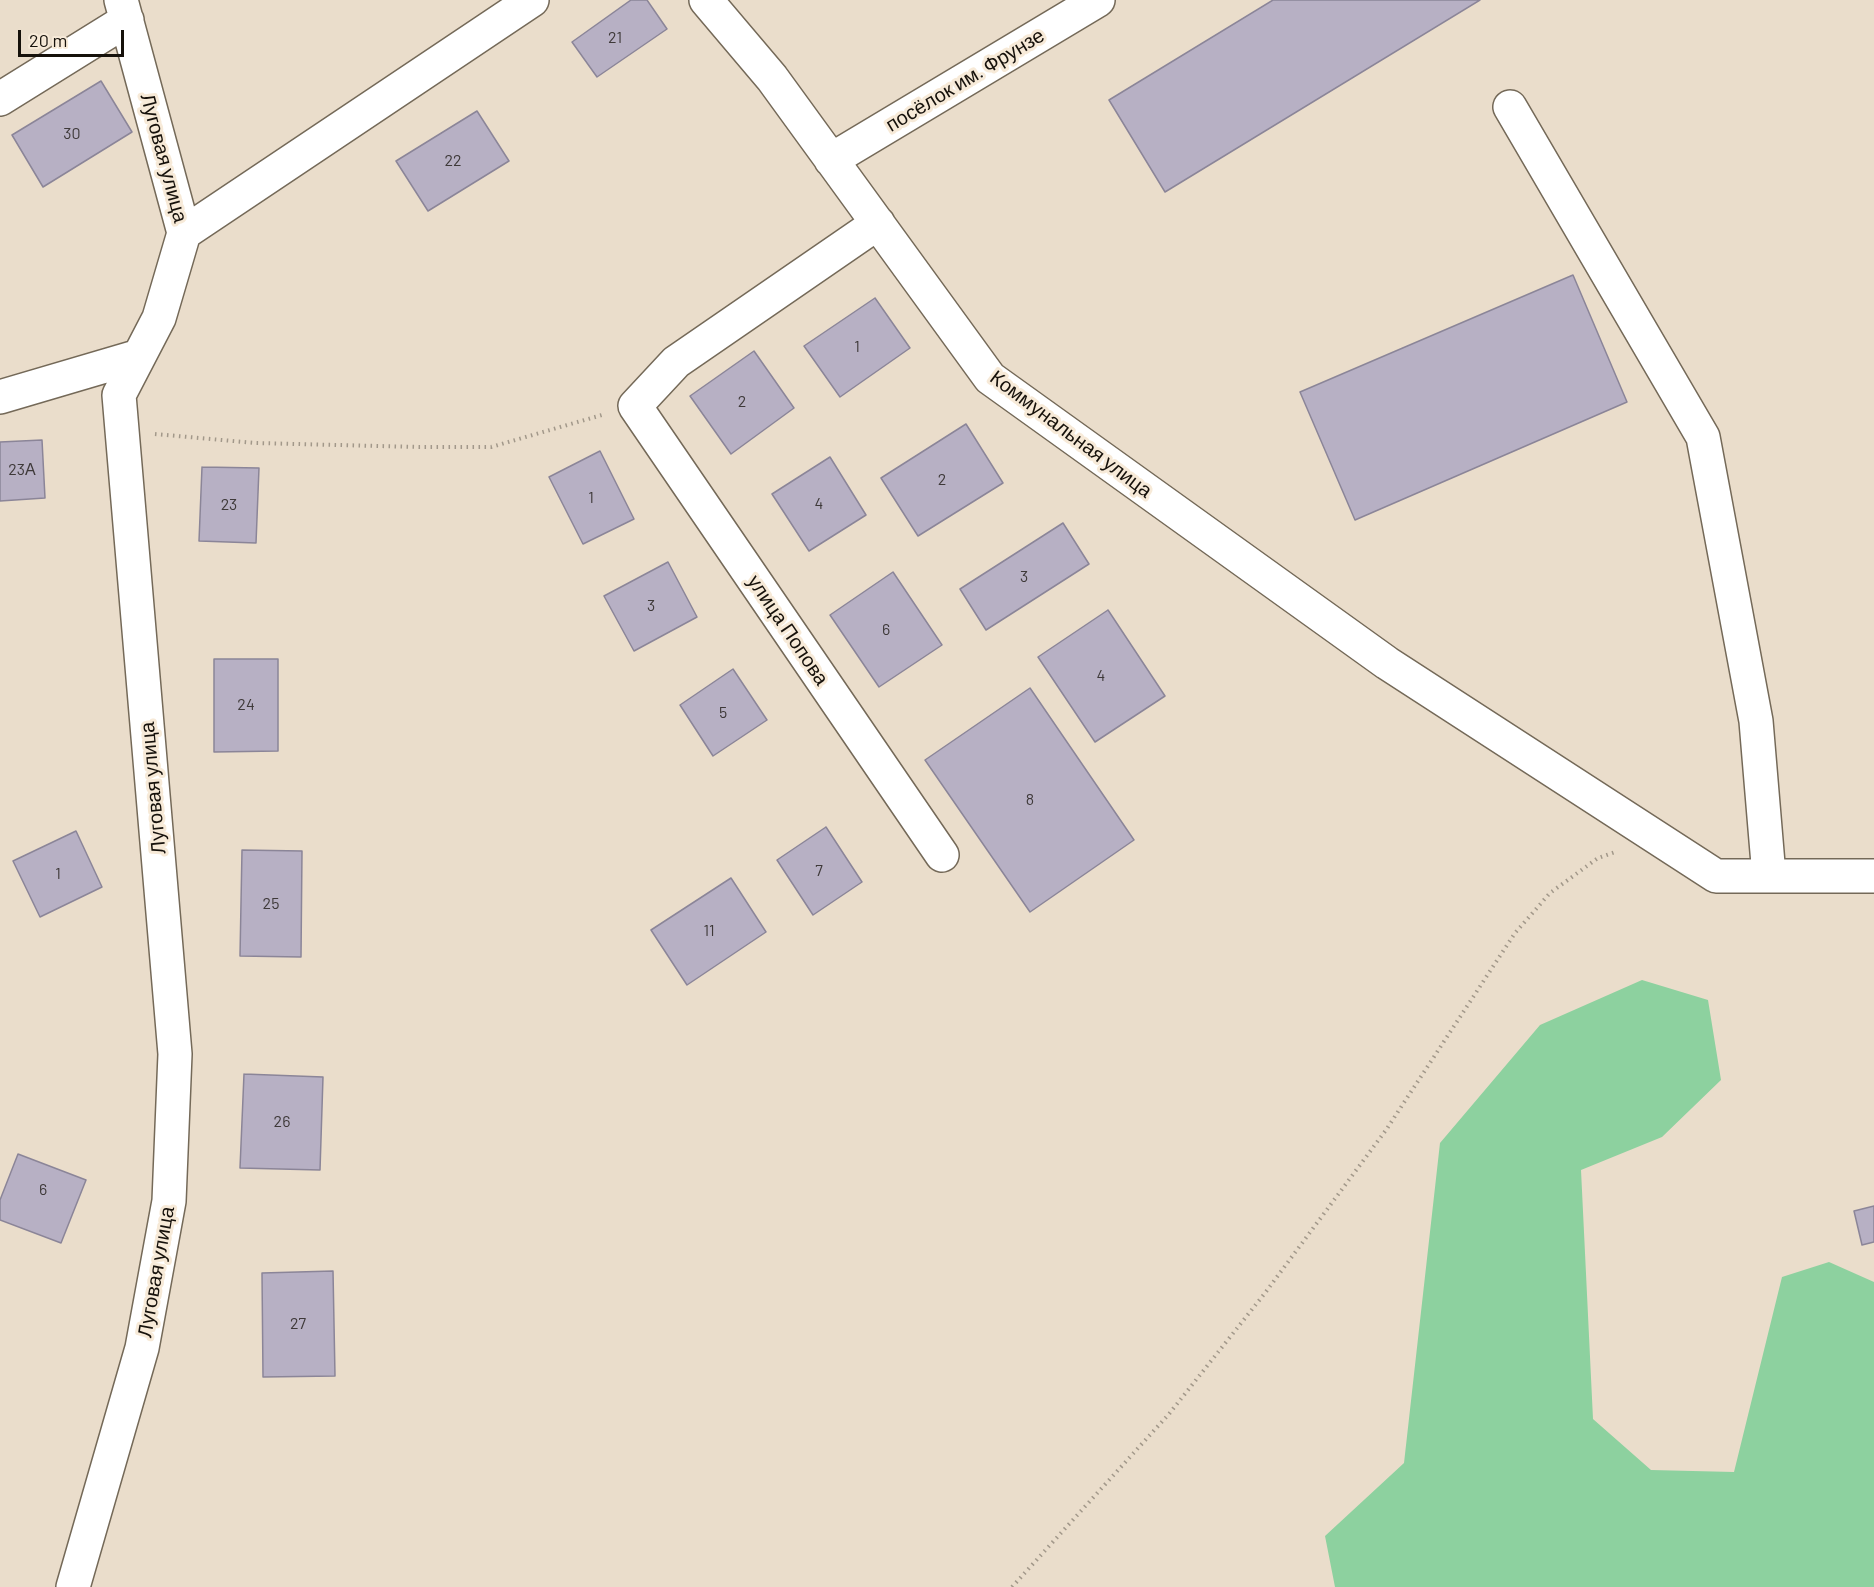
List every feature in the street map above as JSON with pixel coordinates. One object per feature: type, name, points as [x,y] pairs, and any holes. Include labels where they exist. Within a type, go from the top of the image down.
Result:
[{"type":"street","points":[[184,233],[532,0]]},
{"type":"street","name":"Коммунальная улица","points":[[706,0],[772,78],[990,378],[1387,663],[1716,876],[1874,876]]},
{"type":"street","name":"посёлок им. Фрунзе","points":[[831,160],[1098,0]]},
{"type":"street","points":[[0,99],[124,10]]},
{"type":"street","name":"Луговая улица","points":[[73,1587],[142,1348],[169,1202],[175,1054],[119,395],[159,318],[184,233],[124,10]]},
{"type":"street","points":[[1510,107],[1703,437],[1756,721],[1768,876]]},
{"type":"street","points":[[635,406],[676,362],[878,224]]},
{"type":"street","points":[[0,397],[139,356]]},
{"type":"street","name":"улица Попова","points":[[635,406],[942,855]]},
{"type":"path","points":[[122,430],[255,443],[491,447],[635,406]]},
{"type":"path","points":[[1012,1587],[1168,1414],[1265,1293],[1386,1130],[1515,933],[1550,893],[1598,858],[1658,838]]},
{"type":"green space","points":[[1642,980],[1708,1000],[1721,1080],[1662,1137],[1581,1170],[1593,1419],[1651,1470],[1734,1472],[1782,1277],[1829,1262],[1874,1282],[1874,1587],[1335,1587],[1325,1536],[1404,1463],[1440,1143],[1540,1025]]},
{"type":"building","points":[[631,0],[647,0],[667,29],[597,77],[572,42]]},
{"type":"building","points":[[1273,0],[1480,0],[1165,192],[1109,100]]},
{"type":"building","points":[[101,81],[132,132],[43,187],[12,135]]},
{"type":"building","points":[[477,111],[509,161],[428,211],[396,161]]},
{"type":"building","points":[[1573,275],[1627,402],[1355,520],[1300,392]]},
{"type":"building","points":[[875,298],[910,348],[840,397],[804,346]]},
{"type":"building","points":[[754,351],[794,408],[731,454],[690,396]]},
{"type":"building","points":[[966,424],[1003,483],[918,536],[881,478]]},
{"type":"building","points":[[42,440],[45,498],[0,501],[0,442]]},
{"type":"building","points":[[600,451],[634,519],[583,544],[549,477]]},
{"type":"building","points":[[830,457],[866,515],[809,551],[772,494]]},
{"type":"building","points":[[202,467],[259,468],[256,543],[199,541]]},
{"type":"building","points":[[1063,523],[1089,564],[986,630],[960,589]]},
{"type":"building","points":[[668,562],[697,617],[634,651],[604,596]]},
{"type":"building","points":[[893,572],[942,645],[879,687],[830,615]]},
{"type":"building","points":[[1108,610],[1165,696],[1095,742],[1038,657]]},
{"type":"building","points":[[214,659],[278,659],[278,751],[214,752]]},
{"type":"building","points":[[733,669],[767,720],[713,756],[680,705]]},
{"type":"building","points":[[1030,688],[1134,840],[1030,912],[925,760]]},
{"type":"building","points":[[826,827],[862,882],[813,915],[777,860]]},
{"type":"building","points":[[76,831],[102,887],[40,917],[13,861]]},
{"type":"building","points":[[242,850],[302,851],[301,957],[240,956]]},
{"type":"building","points":[[731,878],[766,932],[687,985],[651,930]]},
{"type":"building","points":[[244,1074],[323,1077],[320,1170],[240,1168]]},
{"type":"building","points":[[18,1154],[86,1180],[61,1243],[0,1220],[0,1200]]},
{"type":"building","points":[[1874,1206],[1874,1242],[1862,1245],[1854,1211]]},
{"type":"building","points":[[333,1271],[335,1376],[263,1377],[262,1273]]}]
